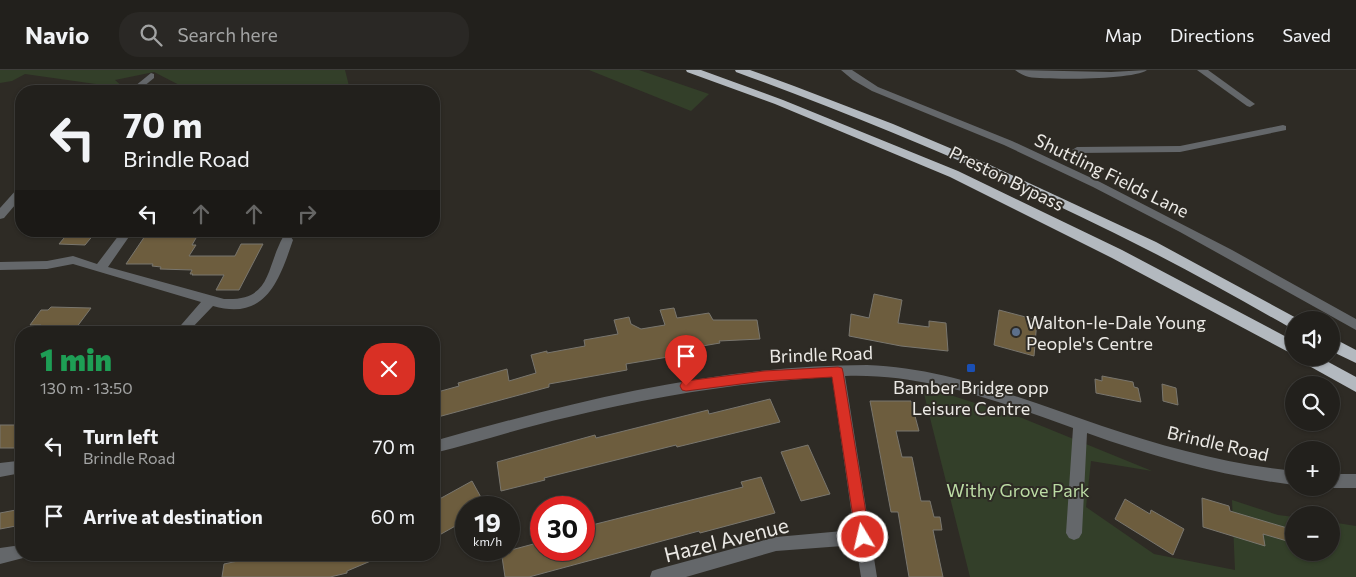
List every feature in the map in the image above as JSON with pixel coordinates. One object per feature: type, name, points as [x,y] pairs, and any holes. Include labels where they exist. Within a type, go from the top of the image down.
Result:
[{"type":"highway","name":"Preston Bypass","points":[[691,70],[780,102],[954,174],[1117,254],[1285,344]]},
{"type":"highway","name":"Preston Bypass","points":[[740,70],[863,116],[991,170],[1131,236],[1285,318]]},
{"type":"highway","points":[[1340,348],[1356,357]]},
{"type":"highway","points":[[1322,366],[1356,386]]},
{"type":"street","name":"Shuttling Fields Lane","points":[[846,70],[875,89],[1008,144],[1084,180],[1250,264],[1356,325]]},
{"type":"street","points":[[1020,70],[1030,74],[1142,70]]},
{"type":"street","points":[[1202,70],[1250,104]]},
{"type":"street","points":[[140,85],[151,76]]},
{"type":"street","points":[[1077,150],[1180,149],[1283,128]]},
{"type":"street","points":[[0,215],[15,199]]},
{"type":"street","points":[[100,269],[124,237]]},
{"type":"street","points":[[0,266],[47,265],[74,260],[224,304],[246,304],[258,299],[263,294],[274,273],[286,240]]},
{"type":"street","points":[[187,326],[211,300]]},
{"type":"street","points":[[838,372],[869,577]]},
{"type":"street","name":"Brindle Road","points":[[440,445],[508,426],[634,395],[704,383],[838,372],[892,372],[985,392],[1080,425],[1205,464],[1285,477]]},
{"type":"street","points":[[1074,533],[1080,425]]},
{"type":"street","points":[[0,470],[15,468]]},
{"type":"street","points":[[1340,481],[1356,481]]},
{"type":"street","name":"Hazel Avenue","points":[[658,577],[776,544],[863,537]]},
{"type":"street","points":[[0,556],[15,553]]},
{"type":"green space","points":[[0,70],[345,70],[349,85],[179,85],[154,72],[115,80],[121,85],[103,85],[25,74],[12,81],[0,83]]},
{"type":"green space","points":[[589,70],[639,70],[709,94],[691,111]]},
{"type":"green space","name":"Withy Grove Park","points":[[922,386],[1022,418],[1152,471],[1091,461],[1086,507],[1154,554],[1235,570],[1232,500],[1285,516],[1285,561],[1340,561],[1340,523],[1356,526],[1356,577],[970,577]]},
{"type":"building","points":[[65,237],[92,237],[85,245],[59,244]]},
{"type":"building","points":[[144,237],[197,237],[192,245],[196,245],[189,256],[235,256],[241,244],[263,244],[239,290],[216,290],[224,275],[192,275],[190,274],[192,270],[160,269],[161,267],[152,266],[153,264],[126,264]]},
{"type":"building","points":[[874,294],[902,300],[898,323],[929,327],[929,321],[946,323],[948,351],[901,346],[849,336],[851,314],[869,318]]},
{"type":"building","points":[[51,307],[91,308],[78,326],[30,325],[41,310],[48,310]]},
{"type":"building","points":[[674,308],[677,318],[709,313],[713,320],[757,320],[760,339],[719,341],[720,343],[673,351],[674,356],[626,364],[627,370],[549,384],[549,387],[440,416],[440,391],[459,386],[458,383],[507,369],[509,381],[536,373],[531,355],[585,346],[584,340],[618,334],[614,320],[629,317],[631,324],[641,329],[665,325],[660,310]]},
{"type":"building","name":"Walton-le-Dale Young People's Centre","points":[[999,310],[1037,320],[1034,356],[994,345]]},
{"type":"building","points":[[1102,376],[1133,382],[1134,387],[1138,388],[1141,402],[1096,393],[1095,379],[1102,381]]},
{"type":"building","points":[[1162,384],[1176,388],[1178,405],[1163,401]]},
{"type":"building","points":[[770,399],[780,422],[677,447],[676,445],[544,478],[545,480],[501,491],[497,462],[595,435],[596,438],[708,410],[709,414]]},
{"type":"building","points":[[870,401],[911,401],[919,431],[896,431],[902,457],[912,457],[921,501],[930,501],[934,517],[940,517],[942,530],[933,530],[943,577],[909,577],[898,512],[891,512]]},
{"type":"building","points":[[0,425],[15,425],[15,448],[0,448]]},
{"type":"building","points":[[808,445],[830,494],[801,501],[781,452]]},
{"type":"building","points":[[761,477],[775,513],[595,559],[595,524],[743,487],[741,482]]},
{"type":"building","points":[[472,481],[480,496],[455,496],[455,526],[440,535],[440,499]]},
{"type":"building","points":[[1202,498],[1229,506],[1230,511],[1285,527],[1285,540],[1263,534],[1265,546],[1203,527]]},
{"type":"building","points":[[1125,499],[1150,514],[1151,510],[1184,529],[1173,555],[1115,519]]},
{"type":"building","points":[[15,510],[15,526],[0,529],[0,513]]},
{"type":"building","points":[[530,545],[530,561],[588,561],[529,577],[505,577],[503,561],[520,561],[520,548]]},
{"type":"building","points":[[238,561],[371,561],[347,571],[347,573],[330,577],[222,577],[224,564]]},
{"type":"place","name":"Walton-le-Dale Young People's Centre","points":[[1016,332]]},
{"type":"place","name":"Bamber Bridge opp Leisure Centre","points":[[971,368]]},
{"type":"route","points":[[686,386],[764,376],[838,372],[863,537]]}]
